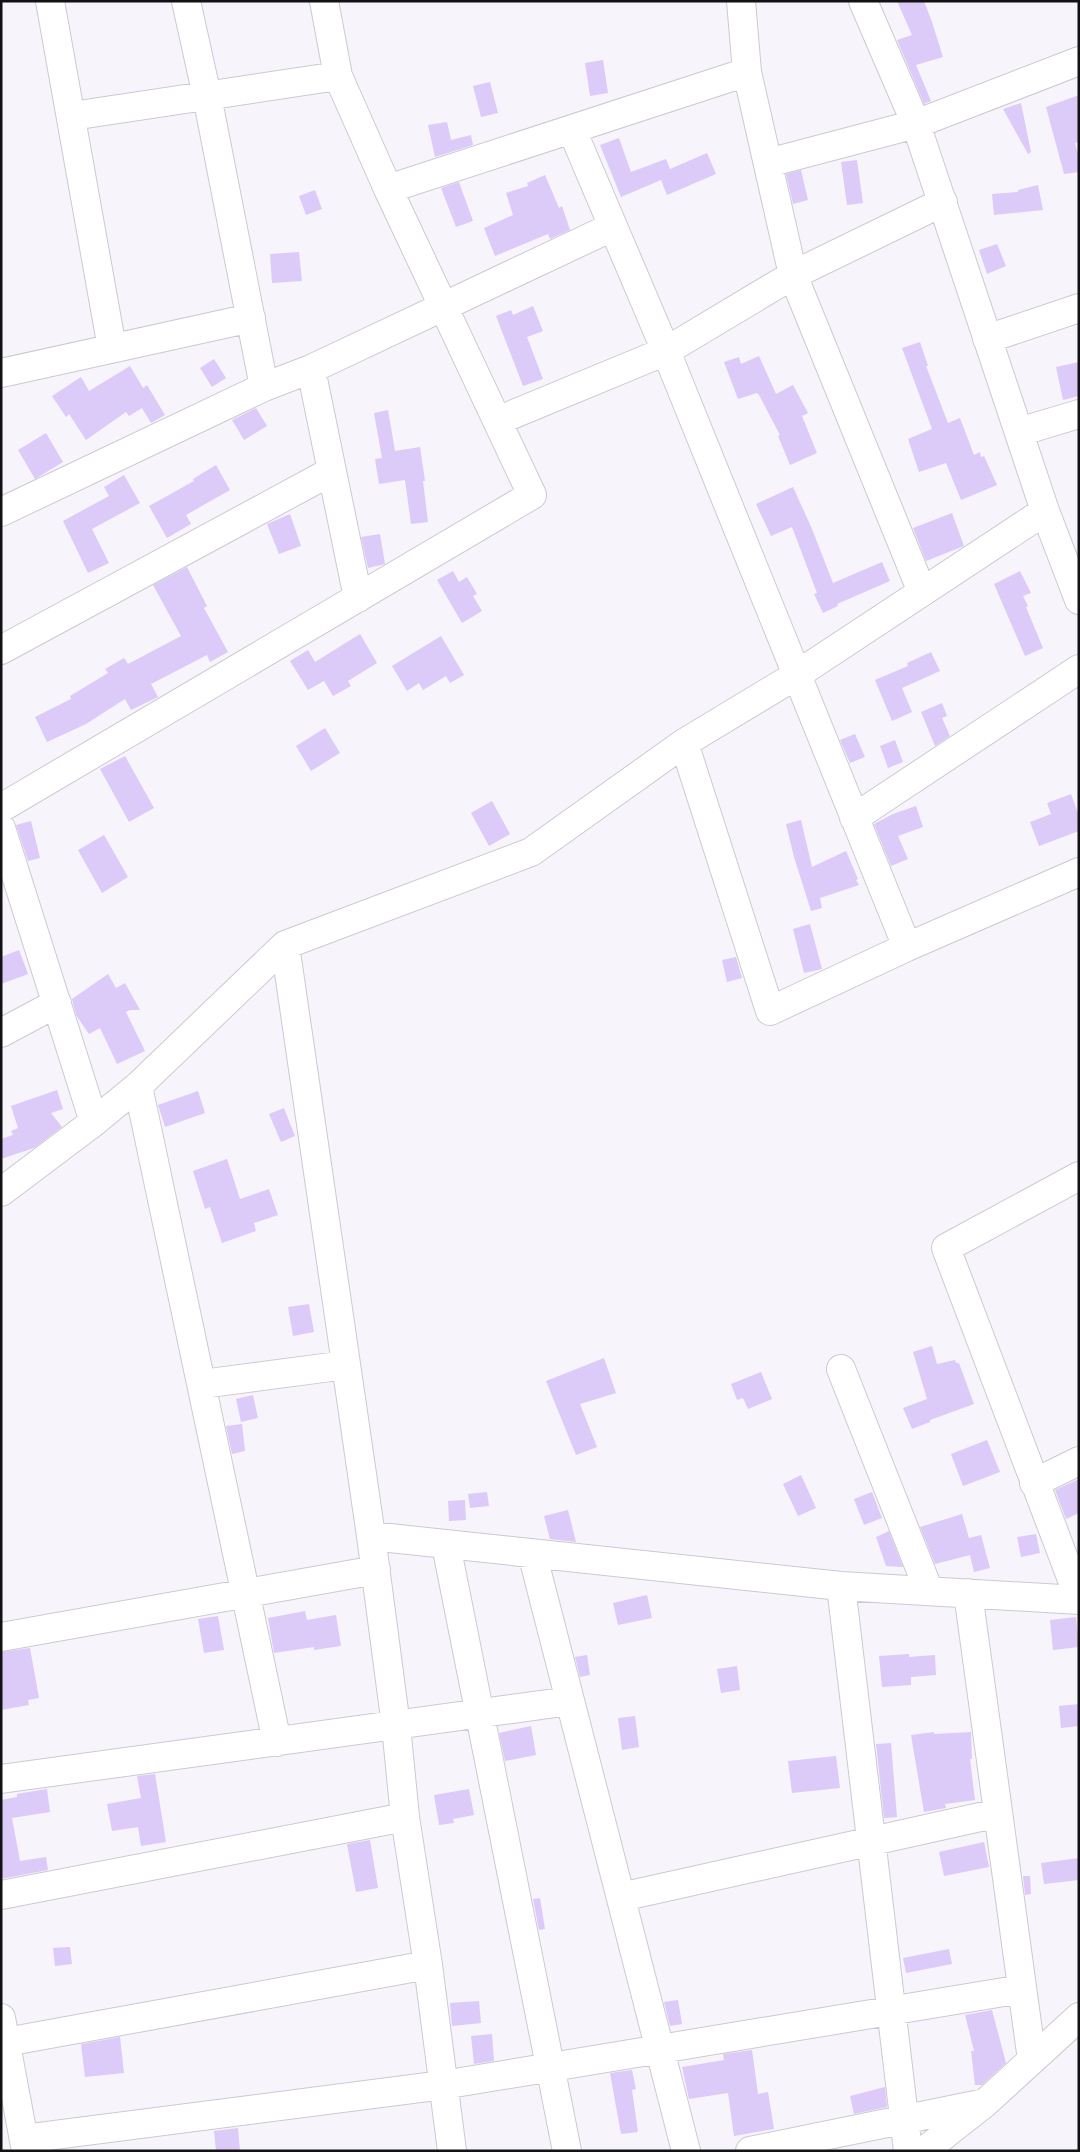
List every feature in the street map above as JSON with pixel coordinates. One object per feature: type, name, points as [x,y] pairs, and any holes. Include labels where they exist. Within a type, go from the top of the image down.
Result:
[{"type":"street","points":[[50,1],[112,348]]},
{"type":"street","points":[[186,1],[207,96],[264,388]]},
{"type":"street","points":[[1,808],[532,495],[388,189],[338,76],[324,1]]},
{"type":"street","points":[[741,1],[747,72],[793,275],[922,592]]},
{"type":"street","points":[[863,1],[916,124],[1045,511],[1078,594]]},
{"type":"street","points":[[768,163],[916,124],[1079,61]]},
{"type":"street","points":[[388,189],[747,72]]},
{"type":"street","points":[[72,116],[338,76]]},
{"type":"street","points":[[572,130],[666,351],[907,947]]},
{"type":"street","points":[[497,421],[666,351],[793,275],[943,202]]},
{"type":"street","points":[[1,512],[612,227]]},
{"type":"street","points":[[987,339],[1079,308]]},
{"type":"street","points":[[1,373],[251,318]]},
{"type":"street","points":[[311,369],[358,598]]},
{"type":"street","points":[[1019,432],[1079,414]]},
{"type":"street","points":[[1,650],[332,471]]},
{"type":"street","points":[[1,1192],[94,1122],[138,1086],[285,945],[531,852],[684,743],[796,676],[1045,511]]},
{"type":"street","points":[[854,818],[1079,669]]},
{"type":"street","points":[[684,743],[770,1011],[907,947],[1079,872]]},
{"type":"street","points":[[1,828],[94,1122]]},
{"type":"street","points":[[285,945],[372,1536],[396,1726],[405,1817],[428,1965],[452,2151]]},
{"type":"street","points":[[1,1033],[57,1003]]},
{"type":"street","points":[[138,1086],[277,1742]]},
{"type":"street","points":[[372,1536],[841,1586],[1079,1599],[946,1248],[1079,1176]]},
{"type":"street","points":[[202,1384],[346,1365]]},
{"type":"street","points":[[841,1369],[929,1591]]},
{"type":"street","points":[[1034,1482],[1079,1461]]},
{"type":"street","points":[[446,1545],[567,2151]]},
{"type":"street","points":[[532,1553],[686,2151]]},
{"type":"street","points":[[1,1637],[376,1570]]},
{"type":"street","points":[[841,1586],[908,2151]]},
{"type":"street","points":[[968,1593],[1032,2060]]},
{"type":"street","points":[[1,1780],[570,1701]]},
{"type":"street","points":[[620,1898],[998,1813]]},
{"type":"street","points":[[1,1896],[405,1817]]},
{"type":"street","points":[[428,1965],[4,2030],[25,2145],[443,2085],[1022,1989]]},
{"type":"street","points":[[924,2151],[985,2103],[1079,2017]]},
{"type":"street","points":[[750,2151],[985,2103]]},
{"type":"building","points":[[897,1],[924,1],[943,57],[916,65],[931,101],[924,104],[897,40],[912,35]]},
{"type":"building","points":[[603,60],[608,93],[590,96],[585,63]]},
{"type":"building","points":[[490,82],[498,113],[481,117],[473,86]]},
{"type":"building","points":[[1079,95],[1079,142],[1075,143],[1079,158],[1079,172],[1064,174],[1046,107]]},
{"type":"building","points":[[1021,103],[1031,152],[1028,154],[1003,109]]},
{"type":"building","points":[[447,122],[451,140],[471,135],[473,145],[435,157],[428,125]]},
{"type":"building","points":[[619,138],[631,172],[666,159],[670,169],[707,153],[716,174],[667,195],[661,180],[621,197],[600,145]]},
{"type":"building","points":[[857,160],[863,203],[847,205],[841,162]]},
{"type":"building","points":[[801,170],[808,200],[793,204],[786,174]]},
{"type":"building","points":[[545,175],[559,208],[562,206],[570,230],[550,239],[548,234],[495,256],[484,228],[513,215],[506,193],[528,186],[527,183]]},
{"type":"building","points":[[459,182],[473,221],[456,227],[441,188]]},
{"type":"building","points":[[1038,185],[1043,210],[994,215],[992,194],[1018,192],[1018,190]]},
{"type":"building","points":[[315,190],[322,209],[306,215],[299,196]]},
{"type":"building","points":[[997,244],[1006,266],[987,274],[979,250]]},
{"type":"building","points":[[299,252],[302,281],[272,283],[270,254]]},
{"type":"building","points":[[533,306],[543,331],[527,337],[543,379],[523,386],[496,316],[511,310],[513,315]]},
{"type":"building","points":[[920,342],[928,366],[926,366],[948,423],[960,418],[974,455],[980,452],[981,457],[984,456],[997,485],[961,500],[946,463],[919,472],[908,439],[932,429],[902,348]]},
{"type":"building","points":[[759,356],[776,394],[793,385],[808,413],[802,416],[817,453],[790,465],[778,436],[780,435],[759,395],[757,393],[738,399],[724,362],[739,357],[741,364]]},
{"type":"building","points":[[214,359],[226,378],[212,387],[200,368]]},
{"type":"building","points":[[1079,362],[1079,396],[1063,400],[1056,367]]},
{"type":"building","points":[[130,366],[143,388],[147,385],[165,415],[151,423],[142,408],[129,416],[126,412],[86,440],[69,414],[66,417],[52,396],[81,377],[89,391]]},
{"type":"building","points":[[256,408],[267,426],[244,440],[232,420]]},
{"type":"building","points":[[388,410],[395,451],[420,447],[428,522],[411,524],[405,480],[379,484],[375,459],[382,458],[374,413]]},
{"type":"building","points":[[46,433],[63,462],[35,479],[18,450]]},
{"type":"building","points":[[216,465],[230,490],[186,515],[191,524],[167,538],[149,506],[194,481],[193,479]]},
{"type":"building","points":[[124,475],[140,503],[92,529],[109,563],[88,573],[63,521],[109,496],[104,487]]},
{"type":"building","points":[[793,487],[833,583],[882,562],[890,581],[837,604],[838,606],[823,613],[814,594],[817,593],[792,527],[771,536],[756,504]]},
{"type":"building","points":[[952,513],[964,546],[926,561],[913,528]]},
{"type":"building","points":[[290,514],[301,546],[279,554],[267,524]]},
{"type":"building","points":[[380,534],[385,564],[368,568],[361,537]]},
{"type":"building","points":[[187,567],[207,606],[204,608],[228,652],[210,662],[207,655],[151,684],[158,697],[131,710],[125,699],[86,724],[47,742],[35,717],[71,699],[70,696],[108,673],[105,669],[124,658],[128,664],[181,636],[153,585]]},
{"type":"building","points":[[453,571],[459,582],[467,577],[477,594],[473,596],[482,611],[462,623],[437,580]]},
{"type":"building","points":[[1020,571],[1031,593],[1023,596],[1028,606],[1026,607],[1043,648],[1025,656],[994,584]]},
{"type":"building","points":[[360,634],[377,663],[348,681],[351,686],[333,696],[324,681],[308,690],[290,661],[308,650],[315,662]]},
{"type":"building","points":[[441,636],[464,675],[450,683],[446,676],[423,690],[419,683],[407,691],[392,666]]},
{"type":"building","points":[[931,652],[940,671],[902,688],[912,712],[892,721],[875,680],[908,666],[907,663]]},
{"type":"building","points":[[942,703],[947,716],[942,718],[950,736],[935,746],[921,712]]},
{"type":"building","points":[[325,728],[340,753],[311,771],[296,746]]},
{"type":"building","points":[[855,734],[865,757],[850,763],[840,740]]},
{"type":"building","points":[[895,740],[903,762],[888,768],[880,746]]},
{"type":"building","points":[[125,756],[154,808],[129,822],[100,769]]},
{"type":"building","points":[[1071,794],[1079,816],[1079,831],[1039,846],[1030,822],[1051,814],[1047,803]]},
{"type":"building","points":[[492,801],[510,834],[489,846],[471,813]]},
{"type":"building","points":[[916,806],[923,827],[898,836],[908,859],[891,866],[874,824],[893,814]]},
{"type":"building","points":[[801,820],[812,867],[846,851],[859,885],[820,898],[822,908],[811,911],[786,824]]},
{"type":"building","points":[[31,821],[40,858],[28,861],[16,825]]},
{"type":"building","points":[[104,835],[128,877],[102,893],[78,850]]},
{"type":"building","points":[[810,924],[822,969],[804,973],[793,929]]},
{"type":"building","points":[[19,950],[28,974],[1,984],[1,957]]},
{"type":"building","points":[[736,957],[742,978],[727,982],[722,960]]},
{"type":"building","points":[[108,974],[116,988],[125,983],[140,1010],[126,1012],[145,1051],[117,1064],[100,1028],[89,1034],[76,1015],[72,999]]},
{"type":"building","points":[[57,1090],[63,1109],[51,1113],[62,1127],[34,1148],[1,1159],[1,1139],[13,1135],[11,1131],[18,1128],[11,1106]]},
{"type":"building","points":[[198,1091],[205,1113],[165,1127],[158,1105]]},
{"type":"building","points":[[284,1108],[295,1136],[281,1142],[269,1114]]},
{"type":"building","points":[[227,1159],[240,1199],[269,1189],[278,1215],[254,1223],[256,1231],[222,1243],[210,1207],[205,1209],[193,1171]]},
{"type":"building","points":[[309,1304],[314,1332],[293,1336],[288,1307]]},
{"type":"building","points":[[932,1346],[937,1364],[955,1360],[956,1363],[959,1363],[974,1404],[930,1420],[930,1422],[912,1429],[903,1408],[927,1399],[913,1352]]},
{"type":"building","points":[[604,1358],[616,1393],[580,1404],[597,1447],[576,1455],[546,1381]]},
{"type":"building","points":[[761,1372],[772,1399],[748,1409],[743,1398],[737,1400],[731,1384]]},
{"type":"building","points":[[253,1395],[258,1418],[241,1422],[236,1399]]},
{"type":"building","points":[[242,1424],[245,1451],[232,1454],[226,1426]]},
{"type":"building","points":[[987,1440],[1000,1472],[963,1486],[951,1454]]},
{"type":"building","points":[[801,1475],[816,1508],[798,1516],[783,1484]]},
{"type":"building","points":[[1079,1479],[1079,1513],[1066,1519],[1055,1490]]},
{"type":"building","points":[[487,1492],[489,1506],[470,1508],[468,1494]]},
{"type":"building","points":[[872,1492],[882,1518],[864,1525],[854,1499]]},
{"type":"building","points":[[465,1500],[466,1520],[449,1521],[448,1501]]},
{"type":"building","points":[[568,1510],[576,1542],[550,1539],[544,1516]]},
{"type":"building","points":[[962,1514],[969,1538],[981,1535],[990,1568],[974,1572],[970,1555],[935,1564],[920,1527]]},
{"type":"building","points":[[889,1531],[903,1567],[886,1566],[876,1537]]},
{"type":"building","points":[[1036,1534],[1040,1553],[1021,1557],[1017,1537]]},
{"type":"building","points":[[647,1595],[652,1618],[618,1625],[613,1603]]},
{"type":"building","points":[[305,1611],[307,1620],[336,1615],[341,1646],[314,1650],[314,1647],[274,1653],[268,1618]]},
{"type":"building","points":[[218,1616],[224,1650],[204,1653],[198,1619]]},
{"type":"building","points":[[1076,1617],[1079,1647],[1053,1650],[1050,1620]]},
{"type":"building","points":[[30,1648],[39,1698],[28,1700],[29,1705],[1,1710],[1,1652]]},
{"type":"building","points":[[909,1654],[909,1657],[935,1655],[936,1675],[911,1677],[911,1685],[882,1687],[879,1656]]},
{"type":"building","points":[[587,1655],[590,1675],[580,1677],[575,1657]]},
{"type":"building","points":[[737,1666],[740,1690],[721,1693],[717,1669]]},
{"type":"building","points":[[1079,1704],[1079,1726],[1061,1728],[1059,1706]]},
{"type":"building","points":[[635,1716],[639,1747],[622,1750],[618,1718]]},
{"type":"building","points":[[531,1726],[536,1755],[505,1761],[499,1733]]},
{"type":"building","points":[[934,1732],[934,1734],[971,1732],[972,1759],[970,1759],[975,1800],[945,1804],[946,1808],[924,1812],[911,1735]]},
{"type":"building","points":[[891,1743],[897,1817],[884,1818],[876,1744]]},
{"type":"building","points":[[836,1756],[840,1788],[792,1793],[788,1761]]},
{"type":"building","points":[[155,1774],[166,1842],[141,1846],[138,1827],[112,1831],[107,1804],[141,1798],[137,1776]]},
{"type":"building","points":[[47,1789],[50,1812],[12,1818],[20,1861],[46,1857],[48,1870],[1,1879],[1,1800],[17,1797],[17,1794]]},
{"type":"building","points":[[469,1789],[474,1815],[453,1819],[454,1823],[439,1825],[434,1795]]},
{"type":"building","points":[[370,1840],[378,1888],[356,1892],[347,1844]]},
{"type":"building","points":[[984,1842],[989,1867],[944,1876],[939,1852]]},
{"type":"building","points":[[1079,1858],[1079,1880],[1044,1884],[1041,1863]]},
{"type":"building","points":[[1023,1876],[1030,1876],[1031,1894],[1025,1895]]},
{"type":"building","points":[[540,1898],[545,1929],[539,1930],[533,1899]]},
{"type":"building","points":[[70,1947],[72,1964],[55,1966],[53,1948]]},
{"type":"building","points":[[949,1949],[952,1964],[906,1973],[903,1958]]},
{"type":"building","points":[[678,2000],[682,2024],[670,2026],[664,2002]]},
{"type":"building","points":[[479,2001],[481,2023],[452,2026],[450,2003]]},
{"type":"building","points":[[992,2010],[1006,2063],[982,2085],[975,2085],[971,2051],[974,2051],[965,2015]]},
{"type":"building","points":[[492,2034],[494,2061],[474,2064],[471,2036]]},
{"type":"building","points":[[120,2037],[124,2073],[85,2077],[81,2044]]},
{"type":"building","points":[[752,2050],[758,2094],[768,2092],[774,2129],[734,2136],[728,2093],[689,2099],[682,2067],[724,2060],[723,2054]]},
{"type":"building","points":[[632,2070],[636,2089],[632,2090],[638,2132],[621,2134],[610,2073]]},
{"type":"building","points":[[885,2087],[887,2107],[854,2114],[850,2096]]},
{"type":"building","points":[[238,2128],[240,2151],[216,2151],[214,2131]]}]
